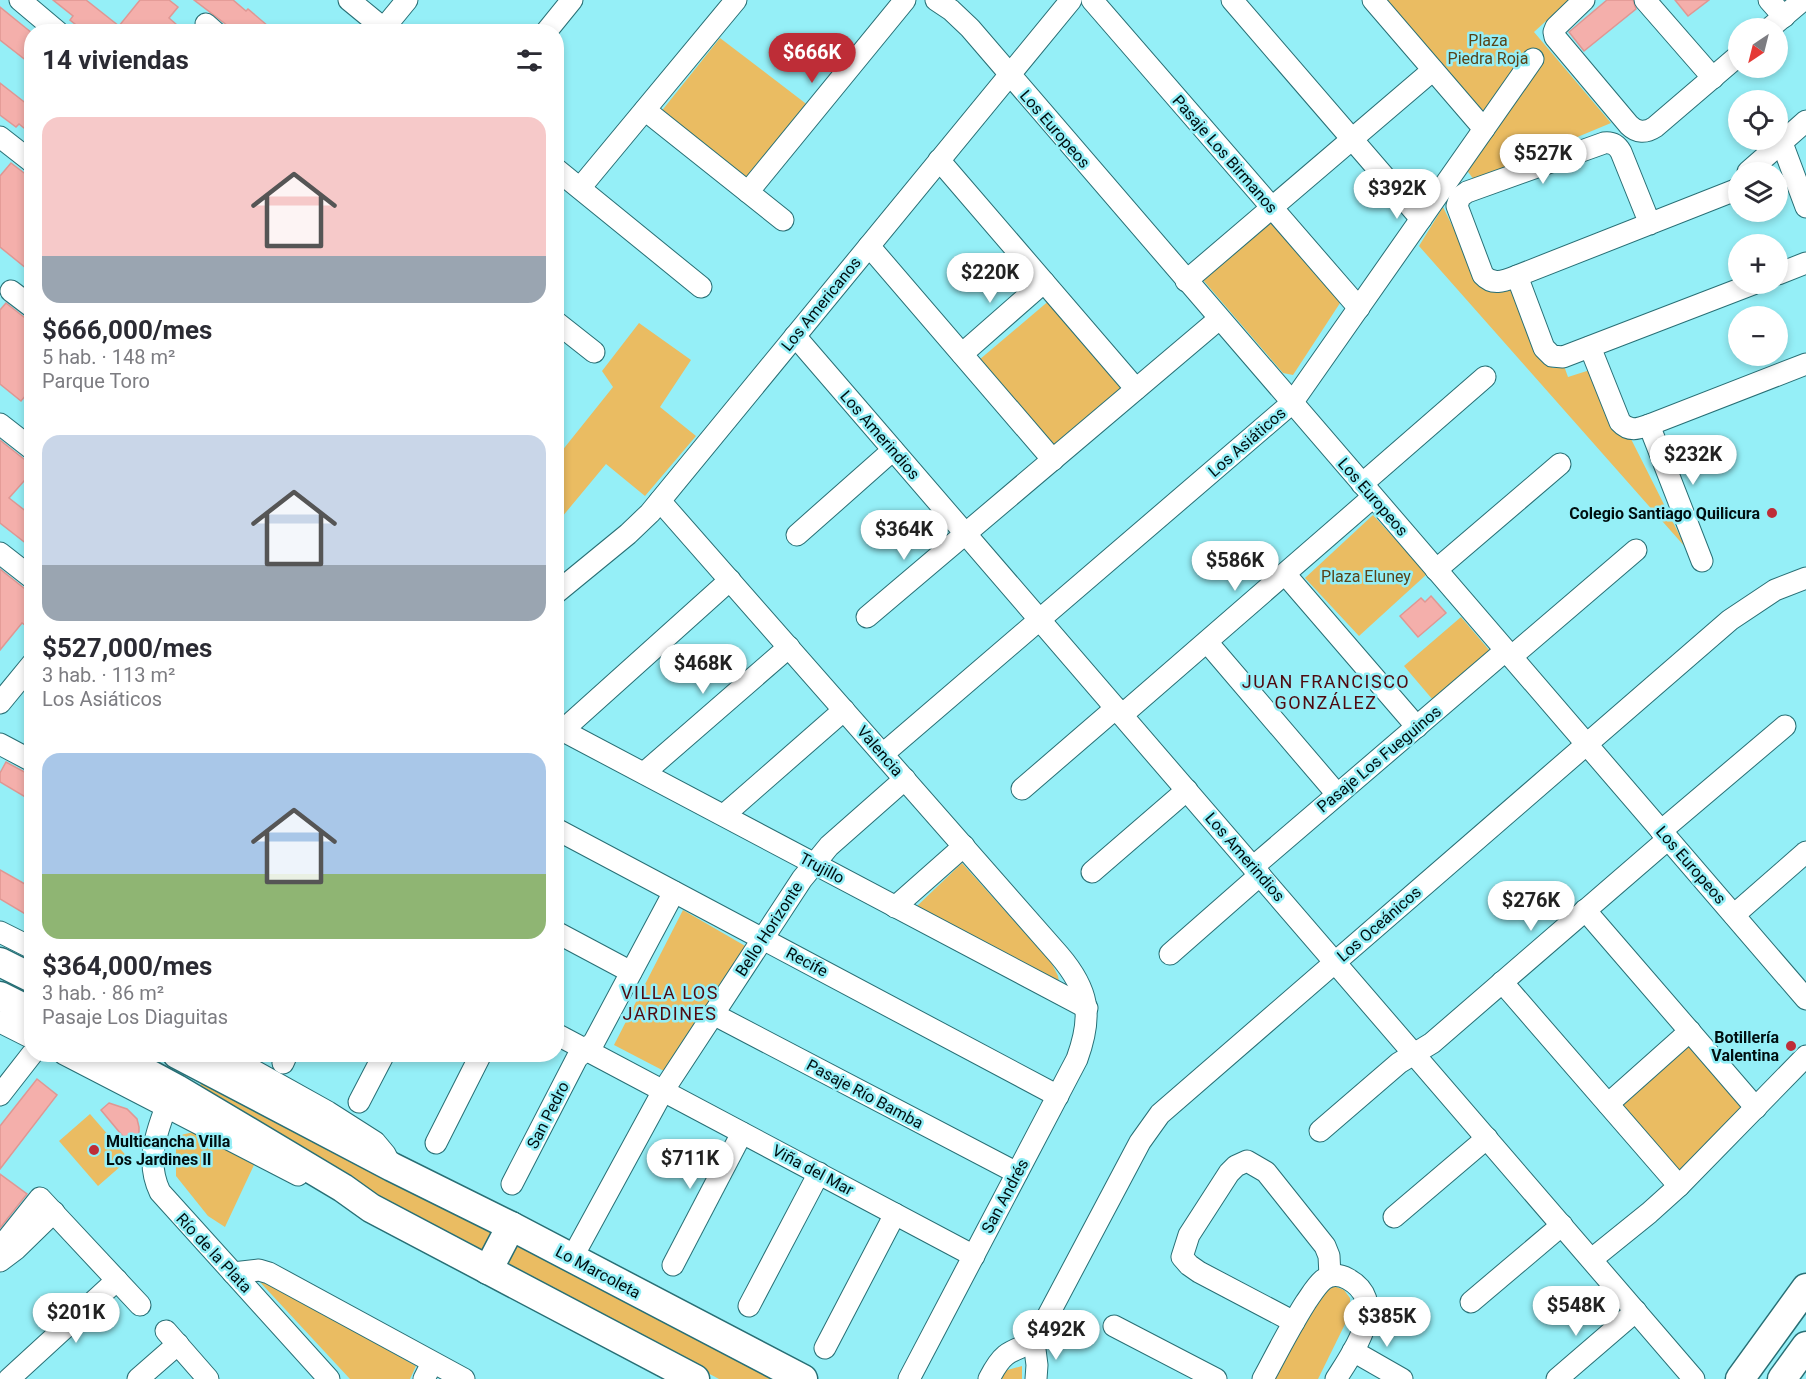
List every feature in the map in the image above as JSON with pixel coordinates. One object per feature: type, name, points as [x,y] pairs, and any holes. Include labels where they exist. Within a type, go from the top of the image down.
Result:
[{"type":"main road","points":[[0,962],[24,974]]},
{"type":"main road","points":[[0,996],[24,1008]]},
{"type":"main road","points":[[127,1062],[177,1089],[343,1188],[371,1208],[695,1379]]},
{"type":"main road","name":"Lo Marcoleta","points":[[192,1062],[803,1379]]},
{"type":"main road","points":[[371,1208],[392,1167]]},
{"type":"main road","points":[[488,1270],[511,1226]]},
{"type":"main road","points":[[1740,1379],[1806,1288]]},
{"type":"main road","points":[[1769,1339],[1786,1342],[1795,1352],[1795,1361]]},
{"type":"street","points":[[20,0],[48,24]]},
{"type":"street","points":[[349,0],[379,24]]},
{"type":"street","points":[[390,24],[407,0]]},
{"type":"street","points":[[552,24],[572,0]]},
{"type":"street","points":[[580,188],[736,0]]},
{"type":"street","points":[[748,192],[905,0]]},
{"type":"street","name":"Los Europeos","points":[[936,0],[961,18],[1806,998]]},
{"type":"street","name":"Los Americanos","points":[[564,586],[634,529],[660,501],[1071,0]]},
{"type":"street","name":"Pasaje Los Birmanos","points":[[1092,0],[1359,309]]},
{"type":"street","points":[[1232,0],[1421,219]]},
{"type":"street","points":[[1373,0],[1484,129]]},
{"type":"street","points":[[1584,0],[1556,27],[1555,38],[1633,129],[1643,132],[1652,130],[1728,65]]},
{"type":"street","points":[[1645,0],[1713,78]]},
{"type":"street","points":[[1769,0],[1775,18]]},
{"type":"street","points":[[1783,18],[1803,0]]},
{"type":"street","name":"Los Asiáticos","points":[[883,754],[1292,403],[1533,59]]},
{"type":"street","points":[[1186,281],[1433,70]]},
{"type":"street","points":[[645,110],[783,220]]},
{"type":"street","points":[[1788,138],[1806,121]]},
{"type":"street","points":[[1,138],[24,156]]},
{"type":"street","points":[[1650,224],[1621,152],[1609,142],[1463,194],[1458,201],[1458,212],[1483,275],[1490,281],[1496,282],[1650,224],[1728,191]]},
{"type":"street","points":[[1760,162],[1774,150]]},
{"type":"street","points":[[939,160],[1136,389]]},
{"type":"street","points":[[564,175],[701,287]]},
{"type":"street","points":[[1788,178],[1806,207]]},
{"type":"street","points":[[869,246],[1053,460]]},
{"type":"street","points":[[1788,270],[1806,263]]},
{"type":"street","points":[[1517,276],[1544,348],[1552,356],[1563,357],[1728,294]]},
{"type":"street","points":[[962,354],[1044,282]]},
{"type":"street","points":[[11,291],[24,301]]},
{"type":"street","points":[[867,617],[1219,319]]},
{"type":"street","points":[[564,328],[594,352]]},
{"type":"street","name":"Los Amerindios","points":[[795,336],[1694,1379]]},
{"type":"street","points":[[1590,347],[1620,422],[1623,426],[1633,430],[1806,364]]},
{"type":"street","points":[[1022,789],[1207,642],[1285,574],[1485,377]]},
{"type":"street","points":[[0,424],[24,443]]},
{"type":"street","points":[[1649,425],[1702,561]]},
{"type":"street","points":[[797,535],[893,450]]},
{"type":"street","points":[[1436,570],[1560,464]]},
{"type":"street","name":"Valencia","points":[[660,501],[1069,966],[1083,993],[1087,1008]]},
{"type":"street","name":"Pasaje Los Fueguinos","points":[[1170,954],[1337,794],[1635,550]]},
{"type":"street","points":[[0,553],[24,572]]},
{"type":"street","points":[[1285,574],[1417,727]]},
{"type":"street","name":"Los Oceánicos","points":[[1034,1342],[1132,1157],[1150,1127],[1172,1103],[1736,615],[1775,590],[1806,578]]},
{"type":"street","points":[[564,725],[730,580]]},
{"type":"street","points":[[1207,642],[1337,794]]},
{"type":"street","points":[[644,773],[789,646]]},
{"type":"street","points":[[0,703],[24,674]]},
{"type":"street","points":[[723,815],[844,710]]},
{"type":"street","points":[[1320,1131],[1400,1063],[1432,1042],[1585,910],[1785,726]]},
{"type":"street","name":"Trujillo","points":[[564,730],[1087,1008]]},
{"type":"street","points":[[0,744],[24,757]]},
{"type":"street","name":"Bello Horizonte","points":[[572,1258],[663,1091],[813,863],[905,779]]},
{"type":"street","points":[[1092,872],[1187,790]]},
{"type":"street","name":"Recife","points":[[564,833],[1058,1096]]},
{"type":"street","points":[[895,907],[964,846]]},
{"type":"street","points":[[1734,915],[1806,852]]},
{"type":"street","name":"San Pedro","points":[[512,1184],[577,1058],[594,1042],[674,892]]},
{"type":"street","points":[[1585,910],[1756,1108]]},
{"type":"street","points":[[0,932],[24,943]]},
{"type":"street","points":[[564,936],[631,972]]},
{"type":"street","points":[[1502,982],[1679,1186]]},
{"type":"street","name":"San Andrés","points":[[909,1379],[1077,1059],[1086,1029],[1087,1008]]},
{"type":"street","name":"Pasaje Río Bamba","points":[[713,1014],[1017,1173]]},
{"type":"street","points":[[0,1022],[24,1034]]},
{"type":"street","points":[[1608,1104],[1690,1031]]},
{"type":"street","name":"Viña del Mar","points":[[564,1038],[974,1256]]},
{"type":"street","points":[[1592,1259],[1649,1214],[1679,1186],[1806,1056]]},
{"type":"street","points":[[0,1095],[26,1062]]},
{"type":"street","points":[[79,1062],[310,1181],[343,1188]]},
{"type":"street","name":"Lo Marcoleta","points":[[238,1062],[328,1112],[375,1142],[392,1167]]},
{"type":"street","points":[[359,1102],[380,1062]]},
{"type":"street","points":[[436,1143],[477,1062]]},
{"type":"street","name":"Río de la Plata","points":[[165,1107],[153,1149],[156,1185],[167,1201],[329,1379]]},
{"type":"street","points":[[673,1265],[742,1133]]},
{"type":"street","points":[[1394,1217],[1487,1138]]},
{"type":"street","points":[[1294,1322],[1200,1272],[1182,1257],[1189,1236],[1229,1173],[1236,1166],[1247,1161],[1266,1172],[1325,1246],[1329,1256],[1330,1276]]},
{"type":"street","points":[[749,1306],[819,1173]]},
{"type":"street","points":[[0,1248],[47,1205]]},
{"type":"street","points":[[0,1261],[16,1249],[47,1205]]},
{"type":"street","points":[[47,1205],[140,1305]]},
{"type":"street","points":[[825,1348],[896,1214]]},
{"type":"street","points":[[1472,1302],[1562,1225]]},
{"type":"street","points":[[233,1273],[259,1270],[269,1273],[428,1371],[464,1379]]},
{"type":"street","points":[[1263,1379],[1314,1291],[1322,1281],[1330,1276],[1341,1275],[1351,1280],[1364,1293],[1367,1301],[1367,1319],[1353,1351],[1336,1379]]},
{"type":"street","points":[[9,1379],[117,1280]]},
{"type":"street","points":[[1557,1379],[1636,1311]]},
{"type":"street","points":[[1113,1326],[1216,1379]]},
{"type":"street","points":[[138,1379],[172,1337],[208,1379]]},
{"type":"street","points":[[989,1379],[1003,1356],[1034,1342],[1036,1379]]},
{"type":"street","points":[[1353,1351],[1402,1379]]},
{"type":"green space","name":"Plaza Piedra Roja","points":[[1382,0],[1569,0],[1534,32],[1611,123],[1474,180],[1466,169],[1494,131]]},
{"type":"green space","points":[[720,38],[809,106],[747,179],[660,113]]},
{"type":"green space","points":[[1443,207],[1482,286],[1490,292],[1512,290],[1542,358],[1553,368],[1564,366],[1568,377],[1590,370],[1619,431],[1631,439],[1686,548],[1419,246]]},
{"type":"green space","points":[[1274,220],[1342,300],[1293,375],[1283,373],[1203,280]]},
{"type":"green space","points":[[1051,299],[1126,387],[1055,448],[979,360]]},
{"type":"green space","points":[[639,323],[691,360],[660,407],[696,436],[645,496],[606,464],[564,515],[564,448],[613,387],[602,371]]},
{"type":"green space","name":"Plaza Eluney","points":[[1373,515],[1427,574],[1359,636],[1305,578]]},
{"type":"green space","points":[[1461,617],[1490,651],[1433,700],[1404,666]]},
{"type":"green space","points":[[962,863],[1051,962],[1058,976],[1060,987],[916,907]]},
{"type":"green space","points":[[683,910],[747,947],[664,1071],[614,1045]]},
{"type":"green space","points":[[1687,1043],[1747,1108],[1678,1171],[1620,1101]]},
{"type":"green space","points":[[203,1074],[786,1379],[719,1379],[197,1100]]},
{"type":"green space","name":"Multicancha Villa Los Jardines II","points":[[90,1114],[129,1159],[98,1186],[59,1141]]},
{"type":"green space","points":[[194,1132],[254,1165],[225,1227],[208,1216],[176,1176],[176,1136]]},
{"type":"green space","points":[[259,1281],[283,1291],[416,1366],[410,1379],[350,1379]]},
{"type":"green space","points":[[1326,1283],[1344,1290],[1350,1298],[1350,1314],[1318,1379],[1272,1379]]},
{"type":"green space","points":[[1022,1366],[1022,1379],[1000,1379],[1004,1371]]},
{"type":"building","points":[[53,0],[86,0],[116,24],[75,24],[70,20],[73,16]]},
{"type":"building","points":[[140,0],[169,0],[178,7],[169,18],[176,24],[121,24]]},
{"type":"building","points":[[194,0],[233,0],[266,24],[226,24]]},
{"type":"building","points":[[1607,0],[1633,0],[1636,9],[1584,51],[1569,32]]},
{"type":"building","points":[[1675,0],[1709,0],[1688,16]]},
{"type":"building","points":[[0,7],[24,26],[24,59],[0,40]]},
{"type":"building","points":[[0,83],[24,102],[24,128],[19,124],[16,127],[0,115]]},
{"type":"building","points":[[11,163],[24,173],[24,266],[0,247],[0,176]]},
{"type":"building","points":[[6,303],[24,317],[24,397],[21,401],[0,384],[0,310]]},
{"type":"building","points":[[0,440],[24,459],[24,481],[9,498],[24,510],[24,542],[0,523]]},
{"type":"building","points":[[0,569],[24,588],[24,624],[22,623],[0,650]]},
{"type":"building","points":[[1431,596],[1446,613],[1418,637],[1400,616],[1421,598],[1425,602]]},
{"type":"building","points":[[6,762],[24,772],[24,796],[0,782],[0,773]]},
{"type":"building","points":[[0,870],[24,884],[24,913],[0,899]]},
{"type":"building","points":[[37,1079],[57,1095],[0,1169],[0,1126]]},
{"type":"building","points":[[109,1103],[127,1109],[137,1119],[139,1136],[131,1146],[101,1110]]},
{"type":"building","points":[[0,1174],[27,1194],[0,1228]]},
{"type":"place","name":"Colegio Santiago Quilicura","points":[[1772,513]]},
{"type":"place","name":"Botillería Valentina","points":[[1791,1046]]},
{"type":"place","name":"Multicancha Villa Los Jardines II","points":[[94,1150]]},
{"type":"district","name":"JUAN FRANCISCO GONZÁLEZ","points":[[1326,691]]},
{"type":"district","name":"VILLA LOS JARDINES","points":[[670,1002]]}]
